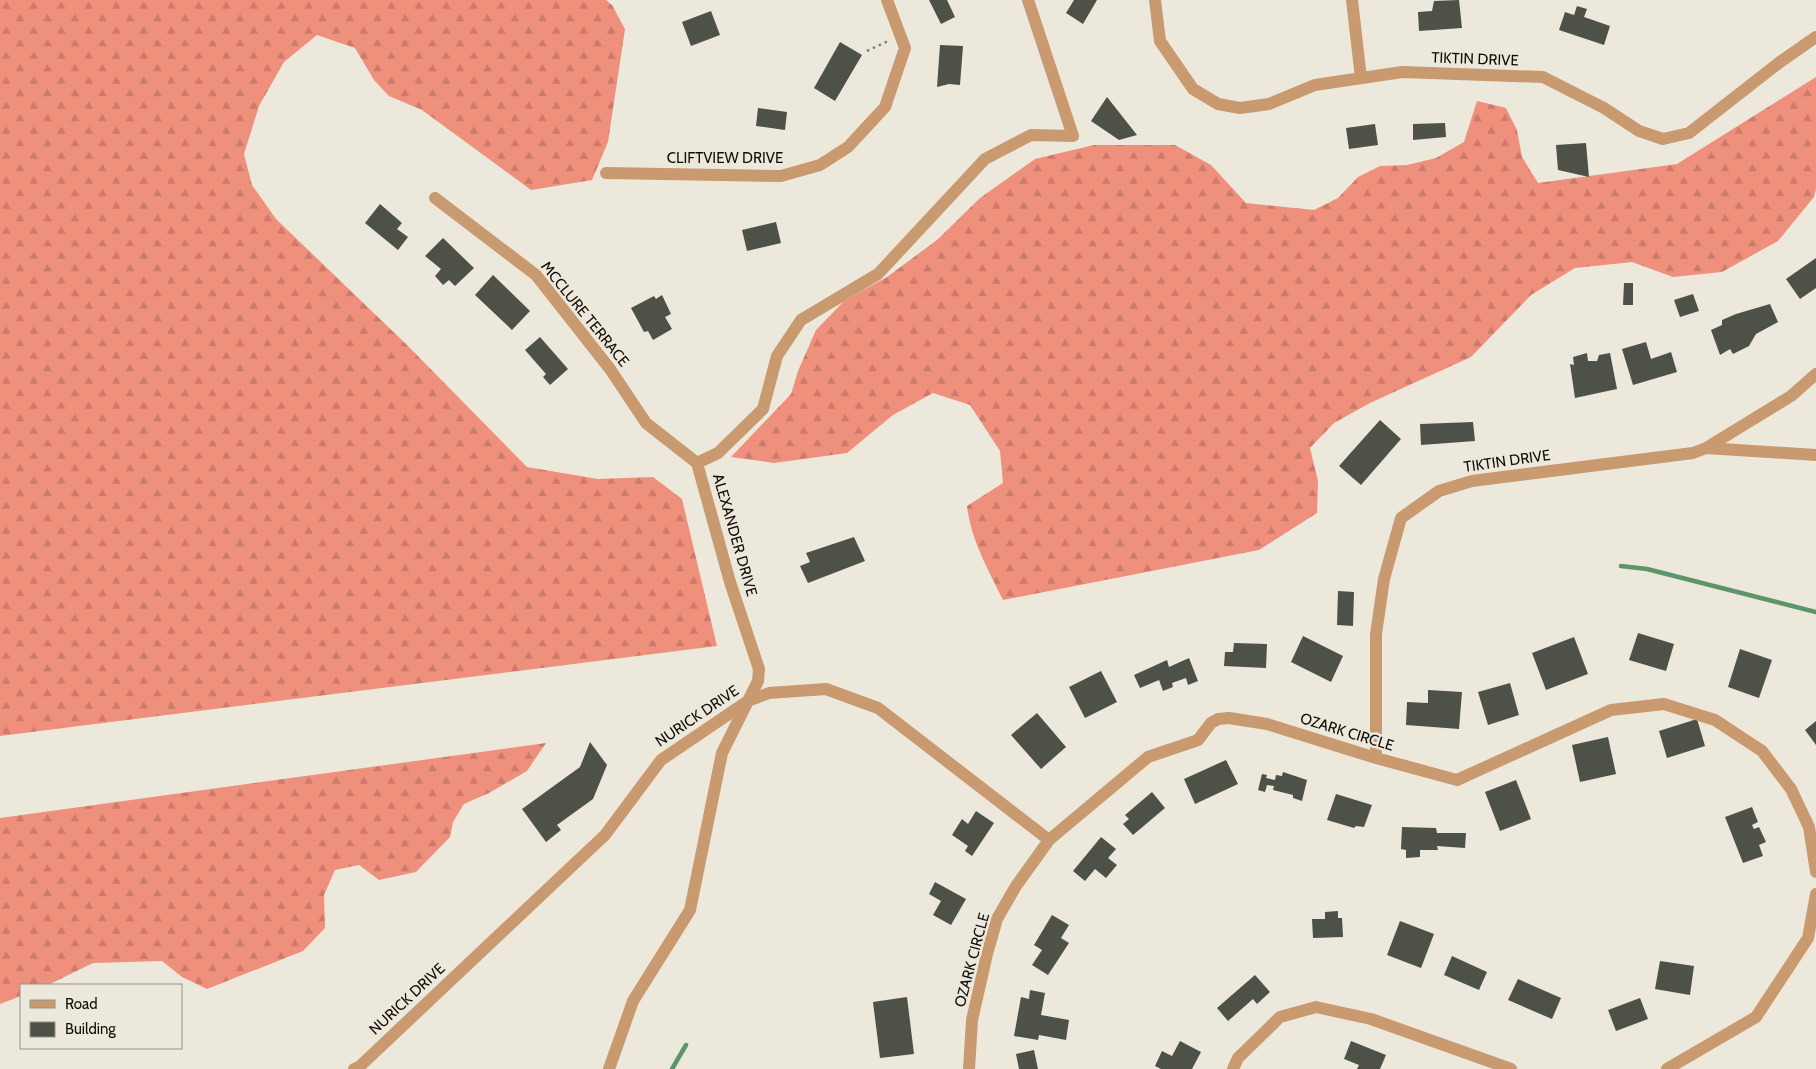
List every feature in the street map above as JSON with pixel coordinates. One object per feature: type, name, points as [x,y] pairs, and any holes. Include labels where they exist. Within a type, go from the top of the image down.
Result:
[{"type":"street","name":"CLIFTVIEW DRIVE","points":[[606,173],[781,176],[820,165],[848,147],[885,107],[905,48],[887,0]]},
{"type":"street","name":"ALEXANDER DRIVE","points":[[609,1069],[633,1001],[690,910],[722,753],[758,681],[759,669],[730,582],[698,463],[718,452],[763,409],[777,356],[801,320],[878,274],[985,159],[1031,135],[1072,136],[1028,0]]},
{"type":"street","name":"TIKTIN DRIVE","points":[[1155,0],[1160,41],[1193,89],[1218,104],[1240,108],[1269,104],[1315,85],[1402,72],[1543,77],[1604,108],[1639,131],[1663,139],[1689,133],[1780,62],[1816,37]]},
{"type":"street","points":[[1352,0],[1361,78]]},
{"type":"street","name":"MCCLURE TERRACE","points":[[435,198],[536,275],[610,369],[646,422],[698,463]]},
{"type":"street","name":"TIKTIN DRIVE","points":[[1376,758],[1376,634],[1384,579],[1401,518],[1438,491],[1472,481],[1693,453],[1706,448],[1791,396],[1816,374]]},
{"type":"street","points":[[1706,448],[1816,455]]},
{"type":"street","name":"NURICK DRIVE","points":[[354,1069],[359,1067],[605,835],[661,760],[748,701],[769,692],[826,689],[878,708],[1049,840]]},
{"type":"street","name":"OZARK CIRCLE","points":[[969,1069],[972,1020],[997,919],[1016,886],[1049,840],[1148,757],[1198,740],[1210,724],[1218,720],[1228,718],[1267,724],[1376,758],[1457,780],[1612,710],[1664,704],[1715,720],[1762,751],[1791,789],[1809,827],[1816,872]]},
{"type":"street","points":[[1667,1069],[1756,1017],[1808,938],[1816,894]]},
{"type":"street","points":[[1233,1069],[1238,1058],[1280,1017],[1316,1007],[1371,1019],[1511,1069]]},
{"type":"path","points":[[867,50],[900,35]]},
{"type":"green space","points":[[0,0],[606,0],[612,5],[625,29],[608,142],[592,180],[531,190],[422,110],[389,96],[374,80],[355,48],[317,35],[284,62],[259,106],[244,154],[252,185],[276,219],[408,346],[527,467],[598,479],[653,477],[682,499],[717,646],[0,736]]},
{"type":"green space","points":[[1816,77],[1816,189],[1814,197],[1778,241],[1722,272],[1673,277],[1632,262],[1575,268],[1531,295],[1471,357],[1370,403],[1334,423],[1310,448],[1318,481],[1317,513],[1259,550],[1003,600],[976,543],[967,506],[1003,483],[1000,451],[970,405],[933,393],[893,415],[847,453],[774,463],[731,457],[791,394],[798,371],[816,330],[844,301],[887,277],[937,240],[980,198],[1035,159],[1094,145],[1175,145],[1211,165],[1246,203],[1314,210],[1338,198],[1358,177],[1380,166],[1407,165],[1436,158],[1464,142],[1477,101],[1506,108],[1517,130],[1522,157],[1538,183],[1677,164]]},
{"type":"green space","points":[[546,743],[527,771],[489,793],[464,804],[453,822],[450,837],[416,872],[379,880],[359,865],[335,870],[324,895],[325,928],[303,951],[207,989],[182,977],[162,961],[93,963],[50,984],[20,984],[20,996],[0,1004],[0,818]]},
{"type":"building","points":[[929,0],[947,0],[955,17],[941,24]]},
{"type":"building","points":[[1074,0],[1097,0],[1083,24],[1066,13]]},
{"type":"building","points":[[1459,0],[1462,28],[1419,31],[1418,12],[1432,11],[1434,1]]},
{"type":"building","points":[[1577,6],[1587,9],[1584,17],[1610,26],[1604,45],[1559,30],[1565,12],[1574,15]]},
{"type":"building","points":[[711,11],[720,35],[691,46],[682,22]]},
{"type":"building","points":[[840,42],[862,55],[835,101],[814,88]]},
{"type":"building","points":[[940,45],[963,46],[960,85],[949,84],[937,87]]},
{"type":"building","points":[[1107,97],[1137,135],[1119,140],[1091,121]]},
{"type":"building","points":[[758,108],[787,112],[785,130],[756,126]]},
{"type":"building","points":[[1445,123],[1446,137],[1413,140],[1413,124]]},
{"type":"building","points":[[1375,124],[1378,145],[1349,149],[1346,128]]},
{"type":"building","points":[[1586,143],[1589,177],[1558,170],[1556,145]]},
{"type":"building","points":[[380,204],[402,223],[397,229],[408,237],[398,250],[365,223]]},
{"type":"building","points":[[776,222],[781,243],[747,251],[742,230]]},
{"type":"building","points":[[443,238],[474,268],[455,286],[449,280],[443,285],[435,276],[441,269],[425,256]]},
{"type":"building","points":[[1816,258],[1816,288],[1800,299],[1786,279]]},
{"type":"building","points":[[493,275],[530,311],[512,330],[475,295]]},
{"type":"building","points":[[1624,283],[1633,283],[1633,305],[1623,305]]},
{"type":"building","points":[[1693,294],[1699,311],[1680,317],[1674,300]]},
{"type":"building","points":[[662,295],[671,314],[665,317],[672,329],[653,340],[648,331],[644,332],[631,308],[654,296],[656,299]]},
{"type":"building","points":[[1770,304],[1778,322],[1756,334],[1749,346],[1733,354],[1730,349],[1720,355],[1711,330],[1722,325],[1722,320]]},
{"type":"building","points":[[540,337],[568,369],[550,385],[543,377],[546,374],[525,350]]},
{"type":"building","points":[[1646,342],[1651,359],[1671,352],[1677,372],[1633,385],[1622,349]]},
{"type":"building","points":[[1587,353],[1588,361],[1597,361],[1599,355],[1610,353],[1617,389],[1575,398],[1570,364],[1574,365],[1573,357]]},
{"type":"building","points":[[1380,420],[1401,439],[1361,485],[1339,466]]},
{"type":"building","points":[[1473,422],[1475,441],[1421,445],[1420,424]]},
{"type":"building","points":[[854,537],[865,561],[808,583],[800,566],[810,562],[806,553]]},
{"type":"building","points":[[1338,591],[1354,592],[1353,626],[1337,625]]},
{"type":"building","points":[[1638,633],[1674,644],[1666,671],[1629,660]]},
{"type":"building","points":[[1303,636],[1343,656],[1331,682],[1291,662]]},
{"type":"building","points":[[1574,637],[1588,674],[1546,690],[1532,653]]},
{"type":"building","points":[[1234,643],[1267,644],[1266,668],[1224,666],[1225,652],[1233,652]]},
{"type":"building","points":[[1740,649],[1772,660],[1759,698],[1728,687]]},
{"type":"building","points":[[1189,658],[1198,681],[1188,685],[1186,678],[1172,683],[1173,687],[1163,691],[1159,680],[1140,688],[1134,675],[1167,660],[1169,667]]},
{"type":"building","points":[[1101,671],[1117,702],[1085,718],[1069,687]]},
{"type":"building","points":[[1510,683],[1519,715],[1488,725],[1478,692]]},
{"type":"building","points":[[1428,690],[1462,692],[1459,729],[1406,725],[1407,702],[1428,703]]},
{"type":"building","points":[[1037,713],[1066,747],[1041,769],[1011,735]]},
{"type":"building","points":[[1697,719],[1705,746],[1667,758],[1659,731]]},
{"type":"building","points":[[1816,721],[1816,745],[1805,730]]},
{"type":"building","points":[[1608,737],[1616,774],[1580,782],[1572,745]]},
{"type":"building","points":[[590,742],[607,765],[593,799],[557,825],[561,830],[546,842],[522,809],[580,767]]},
{"type":"building","points":[[1226,760],[1238,784],[1195,804],[1184,779]]},
{"type":"building","points":[[1283,772],[1307,780],[1302,801],[1293,798],[1293,795],[1273,790],[1274,786],[1267,785],[1265,792],[1258,790],[1262,774],[1267,775],[1266,778],[1275,780],[1276,775],[1282,776]]},
{"type":"building","points":[[1516,780],[1531,819],[1500,831],[1485,792]]},
{"type":"building","points":[[1152,792],[1165,808],[1133,835],[1123,824],[1129,819],[1125,815]]},
{"type":"building","points":[[1336,794],[1372,805],[1364,827],[1356,826],[1354,828],[1327,820]]},
{"type":"building","points":[[1752,807],[1758,822],[1752,825],[1754,829],[1759,827],[1766,842],[1759,845],[1763,856],[1743,863],[1725,817]]},
{"type":"building","points":[[976,811],[994,823],[972,856],[965,851],[968,846],[952,835],[962,819],[968,824]]},
{"type":"building","points":[[1402,827],[1436,828],[1437,833],[1466,833],[1465,848],[1437,846],[1438,850],[1420,850],[1420,857],[1406,858],[1406,850],[1401,849]]},
{"type":"building","points":[[1101,837],[1116,849],[1108,858],[1117,865],[1106,878],[1095,869],[1085,881],[1073,871]]},
{"type":"building","points":[[935,882],[966,899],[951,925],[933,915],[941,901],[929,894]]},
{"type":"building","points":[[1338,911],[1338,918],[1342,918],[1343,937],[1313,938],[1312,919],[1325,919],[1325,912]]},
{"type":"building","points":[[1052,915],[1069,925],[1061,938],[1069,943],[1048,975],[1032,965],[1042,950],[1034,945]]},
{"type":"building","points":[[1400,921],[1434,934],[1421,968],[1387,955]]},
{"type":"building","points":[[1452,956],[1487,972],[1479,990],[1444,975]]},
{"type":"building","points":[[1660,961],[1694,966],[1690,995],[1655,989]]},
{"type":"building","points":[[1255,975],[1270,992],[1257,1004],[1253,999],[1228,1021],[1217,1008]]},
{"type":"building","points":[[1518,979],[1561,998],[1552,1019],[1508,1000]]},
{"type":"building","points":[[1030,990],[1045,993],[1041,1015],[1069,1020],[1066,1040],[1039,1035],[1038,1040],[1014,1036],[1021,997],[1029,999]]},
{"type":"building","points":[[907,997],[914,1054],[880,1058],[873,1002]]},
{"type":"building","points":[[1640,998],[1648,1019],[1616,1031],[1608,1010]]},
{"type":"building","points":[[1180,1041],[1201,1052],[1192,1069],[1161,1069],[1155,1066],[1162,1051],[1172,1056]]},
{"type":"building","points":[[1351,1041],[1386,1055],[1380,1069],[1357,1069],[1359,1065],[1344,1059]]},
{"type":"building","points":[[1034,1050],[1038,1069],[1019,1069],[1016,1054]]},
{"type":"waterway","points":[[1621,566],[1647,569],[1816,612]]},
{"type":"waterway","points":[[672,1069],[686,1045]]}]
